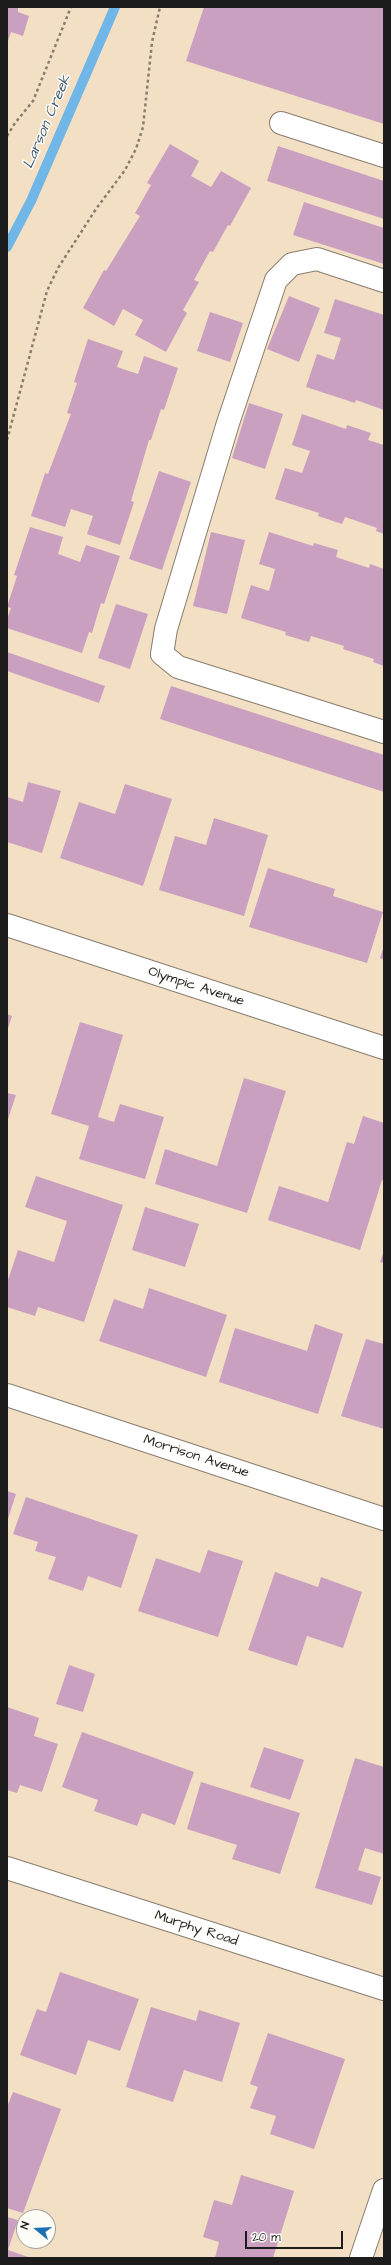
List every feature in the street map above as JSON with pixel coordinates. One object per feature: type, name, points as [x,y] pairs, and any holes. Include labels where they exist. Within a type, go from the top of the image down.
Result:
[{"type":"street","points":[[281,124],[384,156]]},
{"type":"street","points":[[384,281],[317,259],[292,264],[276,280],[228,423],[166,629],[162,654],[178,667],[384,732]]},
{"type":"street","name":"Olympic Avenue","points":[[7,925],[384,1048]]},
{"type":"street","name":"Morrison Avenue","points":[[7,1395],[384,1519]]},
{"type":"street","name":"Murphy Road","points":[[7,1868],[384,1989]]},
{"type":"street","points":[[361,2258],[384,2190]]},
{"type":"path","points":[[7,136],[15,123],[33,101],[71,7]]},
{"type":"path","points":[[7,440],[47,291],[58,268],[96,209],[125,170],[136,149],[143,127],[152,42],[160,7]]},
{"type":"building","points":[[7,7],[18,8],[18,12],[29,16],[23,36],[11,32],[7,44]]},
{"type":"building","points":[[204,7],[384,7],[384,124],[186,61]]},
{"type":"building","points":[[170,144],[199,161],[191,176],[211,187],[221,171],[251,188],[230,226],[228,225],[213,252],[210,251],[194,280],[199,282],[183,310],[187,313],[166,352],[135,335],[143,320],[123,309],[114,326],[83,308],[104,270],[106,271],[140,216],[135,213],[151,185],[147,183]]},
{"type":"building","points":[[278,146],[384,181],[384,219],[267,181]]},
{"type":"building","points":[[304,202],[384,228],[384,264],[293,235]]},
{"type":"building","points":[[289,296],[320,308],[299,362],[267,349]]},
{"type":"building","points":[[335,299],[384,315],[384,410],[356,400],[355,403],[306,387],[317,354],[334,360],[341,338],[324,333]]},
{"type":"building","points":[[210,312],[243,323],[230,362],[197,351]]},
{"type":"building","points":[[88,339],[123,351],[117,367],[138,374],[144,356],[178,368],[164,410],[161,409],[151,440],[149,440],[131,501],[134,502],[120,545],[87,534],[93,516],[71,509],[65,527],[31,516],[45,473],[48,474],[71,414],[67,413],[77,383],[74,382]]},
{"type":"building","points":[[249,403],[283,414],[265,469],[232,458]]},
{"type":"building","points":[[302,414],[346,429],[347,425],[371,433],[368,440],[384,445],[384,534],[376,531],[377,528],[345,517],[342,524],[318,516],[319,513],[275,499],[285,468],[302,473],[310,451],[292,445]]},
{"type":"building","points":[[159,471],[191,482],[162,570],[129,559]]},
{"type":"building","points":[[30,527],[63,537],[58,554],[80,562],[86,545],[120,556],[104,604],[101,603],[92,633],[89,632],[82,653],[7,628],[7,619],[11,608],[7,607],[17,576],[14,575]]},
{"type":"building","points":[[211,532],[245,540],[227,614],[193,606]]},
{"type":"building","points":[[269,532],[313,546],[314,543],[338,550],[336,557],[369,568],[370,564],[384,569],[384,666],[373,662],[374,659],[343,649],[344,646],[311,636],[309,642],[285,635],[286,632],[241,618],[251,585],[269,591],[275,569],[259,564]]},
{"type":"building","points":[[116,604],[148,614],[130,669],[98,658]]},
{"type":"building","points":[[7,652],[105,686],[99,703],[7,671]]},
{"type":"building","points":[[171,686],[384,755],[384,792],[160,719]]},
{"type":"building","points":[[28,782],[61,791],[42,853],[7,842],[7,797],[23,802]]},
{"type":"building","points":[[125,784],[172,799],[143,886],[60,858],[79,802],[115,814]]},
{"type":"building","points":[[214,818],[268,835],[244,916],[159,890],[175,836],[206,845]]},
{"type":"building","points":[[268,868],[335,889],[333,896],[383,912],[367,963],[249,927]]},
{"type":"building","points":[[384,946],[384,960],[380,958]]},
{"type":"building","points":[[7,1014],[12,1016],[7,1031]]},
{"type":"building","points":[[80,1022],[123,1035],[98,1117],[114,1122],[120,1104],[164,1117],[145,1179],[79,1159],[89,1126],[51,1114]]},
{"type":"building","points":[[244,1078],[286,1091],[247,1213],[155,1184],[165,1149],[217,1166]]},
{"type":"building","points":[[7,1093],[16,1095],[8,1119],[7,1119]]},
{"type":"building","points":[[363,1116],[384,1123],[384,1181],[382,1180],[360,1250],[268,1220],[279,1186],[328,1202],[347,1142],[354,1144]]},
{"type":"building","points":[[36,1176],[123,1205],[84,1322],[38,1307],[35,1316],[7,1307],[7,1283],[18,1250],[54,1262],[67,1221],[25,1207]]},
{"type":"building","points":[[145,1207],[199,1224],[185,1267],[132,1250]]},
{"type":"building","points":[[384,1251],[384,1263],[380,1262]]},
{"type":"building","points":[[149,1288],[227,1315],[206,1377],[99,1341],[114,1299],[143,1309]]},
{"type":"building","points":[[315,1324],[343,1334],[318,1414],[219,1382],[235,1328],[307,1351]]},
{"type":"building","points":[[366,1339],[384,1344],[384,1429],[341,1416]]},
{"type":"building","points":[[7,1491],[16,1494],[7,1522]]},
{"type":"building","points":[[26,1497],[138,1535],[121,1588],[88,1576],[83,1591],[48,1579],[56,1557],[35,1551],[38,1542],[13,1534]]},
{"type":"building","points":[[208,1550],[243,1561],[218,1637],[138,1611],[156,1558],[200,1573]]},
{"type":"building","points":[[275,1572],[318,1587],[321,1577],[362,1592],[343,1648],[307,1636],[297,1666],[248,1650]]},
{"type":"building","points":[[69,1665],[95,1674],[83,1712],[56,1704]]},
{"type":"building","points":[[7,1707],[39,1718],[34,1736],[58,1744],[42,1792],[20,1785],[17,1793],[7,1790]]},
{"type":"building","points":[[82,1732],[194,1772],[175,1825],[142,1813],[137,1826],[94,1811],[98,1800],[62,1787]]},
{"type":"building","points":[[264,1747],[304,1760],[290,1800],[250,1787]]},
{"type":"building","points":[[355,1758],[384,1767],[384,1854],[365,1848],[358,1870],[381,1877],[372,1905],[315,1888]]},
{"type":"building","points":[[201,1782],[300,1813],[280,1874],[232,1859],[237,1845],[187,1829]]},
{"type":"building","points":[[60,1972],[139,1999],[120,2051],[88,2040],[76,2075],[20,2055],[37,2009],[46,2012]]},
{"type":"building","points":[[151,2007],[196,2021],[199,2010],[240,2023],[222,2082],[184,2070],[173,2102],[126,2087]]},
{"type":"building","points":[[268,2033],[345,2059],[314,2149],[270,2134],[276,2116],[250,2108],[258,2087],[250,2084]]},
{"type":"building","points":[[13,2092],[61,2109],[24,2209],[16,2209],[16,2211],[7,2208],[7,2107]]},
{"type":"building","points":[[241,2175],[294,2191],[273,2258],[215,2258],[219,2242],[203,2237],[214,2200],[232,2205]]},
{"type":"building","points":[[7,2217],[16,2219],[16,2226],[8,2250],[31,2258],[7,2258]]},
{"type":"waterway","name":"Larson Creek","points":[[7,247],[31,201],[115,7]]}]
